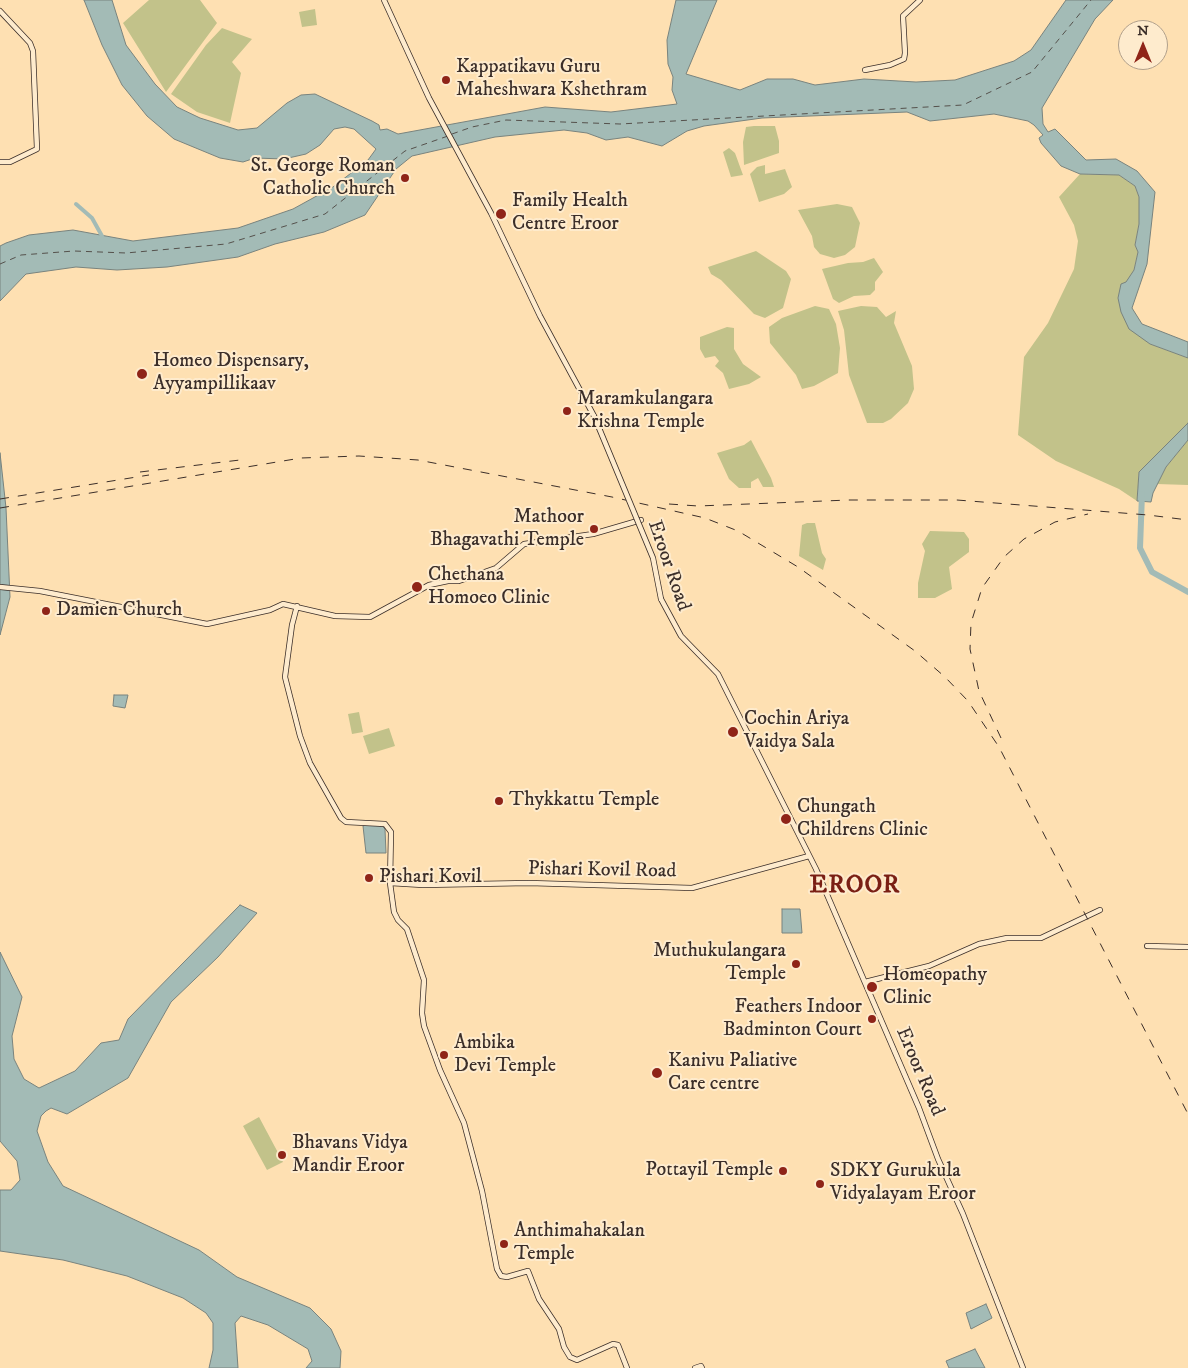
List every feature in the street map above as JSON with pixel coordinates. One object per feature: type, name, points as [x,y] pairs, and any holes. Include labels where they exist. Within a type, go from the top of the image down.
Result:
[{"type":"main road","name":"Eroor Road","points":[[384,0],[436,110],[492,213],[540,316],[594,416],[652,558],[661,599],[681,636],[718,674],[810,856],[919,1108],[1023,1368]]},
{"type":"main road","points":[[865,70],[904,59],[906,53],[903,16],[920,0]]},
{"type":"main road","points":[[0,11],[30,43],[33,51],[37,149],[10,162],[0,162]]},
{"type":"main road","points":[[0,587],[15,588],[207,624],[270,610],[283,604],[335,616],[370,617],[429,585],[459,581],[496,568],[524,544],[593,534],[641,520]]},
{"type":"main road","points":[[297,606],[292,625],[285,677],[300,736],[310,763],[341,818],[346,822],[384,824],[392,832],[390,884],[394,912],[398,920],[407,928],[424,980],[424,1026],[440,1070],[464,1124],[482,1191],[497,1269],[501,1276],[528,1271],[539,1299],[559,1329],[570,1357],[577,1360],[613,1344],[618,1345],[627,1368]]},
{"type":"main road","name":"Pishari Kovil Road","points":[[390,884],[530,884],[692,888],[810,856]]},
{"type":"main road","points":[[865,982],[929,966],[979,944],[1007,938],[1040,938],[1100,910]]},
{"type":"main road","points":[[1147,946],[1188,947]]},
{"type":"main road","points":[[696,1368],[702,1367]]},
{"type":"green space","points":[[149,0],[200,0],[217,23],[166,92],[123,23]]},
{"type":"green space","points":[[315,9],[317,25],[302,27],[299,12]]},
{"type":"green space","points":[[222,28],[252,39],[232,62],[241,73],[230,123],[197,112],[171,94],[206,45]]},
{"type":"green space","points":[[775,126],[779,141],[779,153],[744,165],[743,142],[746,127]]},
{"type":"green space","points":[[729,148],[735,153],[743,175],[731,177],[723,152]]},
{"type":"green space","points":[[765,165],[765,174],[785,169],[792,187],[784,194],[759,202],[750,174],[757,167]]},
{"type":"green space","points":[[1080,174],[1119,175],[1135,186],[1139,197],[1139,224],[1135,245],[1138,252],[1134,270],[1118,298],[1150,344],[1188,358],[1188,423],[1139,472],[1137,501],[1119,489],[1056,461],[1018,435],[1024,357],[1048,323],[1074,269],[1078,241],[1074,225],[1059,197]]},
{"type":"green space","points":[[837,204],[852,207],[860,223],[855,247],[845,255],[834,258],[820,254],[814,247],[812,236],[798,210]]},
{"type":"green space","points":[[756,251],[786,271],[791,279],[783,308],[765,318],[754,314],[721,280],[711,274],[708,267]]},
{"type":"green space","points":[[874,258],[883,272],[875,282],[875,290],[870,295],[854,296],[839,303],[833,299],[822,269],[848,263],[863,262]]},
{"type":"green space","points":[[815,306],[829,309],[836,324],[840,348],[838,373],[814,386],[802,389],[796,375],[770,343],[769,327],[782,318]]},
{"type":"green space","points":[[861,306],[877,307],[886,317],[896,311],[894,323],[912,366],[914,389],[908,403],[891,419],[883,423],[867,423],[849,375],[844,330],[838,311]]},
{"type":"green space","points":[[727,327],[734,328],[734,349],[743,364],[761,377],[749,384],[729,389],[723,373],[715,366],[719,361],[715,356],[705,358],[700,349],[700,337]]},
{"type":"green space","points":[[751,440],[774,487],[763,487],[758,478],[751,482],[751,488],[739,488],[729,479],[717,453],[744,445]]},
{"type":"green space","points":[[1188,440],[1188,485],[1157,484],[1166,467]]},
{"type":"green space","points":[[815,523],[822,553],[826,559],[823,570],[799,556],[802,525]]},
{"type":"green space","points":[[930,531],[964,532],[969,539],[969,552],[949,567],[952,589],[935,598],[918,598],[918,583],[925,551],[922,544]]},
{"type":"green space","points":[[359,712],[363,732],[352,734],[348,714]]},
{"type":"green space","points":[[389,728],[395,746],[369,754],[363,736]]},
{"type":"green space","points":[[259,1117],[283,1162],[267,1170],[243,1126]]},
{"type":"water","points":[[84,0],[112,0],[126,45],[155,84],[177,107],[200,118],[238,130],[257,128],[287,103],[301,95],[315,94],[372,121],[379,125],[380,130],[387,129],[398,134],[545,107],[611,112],[677,104],[672,90],[673,77],[668,64],[667,40],[676,0],[717,0],[686,74],[740,90],[767,79],[793,79],[815,85],[864,79],[916,82],[955,80],[1014,61],[1031,50],[1066,0],[1113,0],[1095,19],[1042,108],[1043,124],[1048,132],[1055,129],[1086,160],[1116,159],[1137,171],[1155,192],[1147,264],[1132,308],[1142,324],[1188,342],[1188,358],[1150,344],[1129,329],[1121,312],[1118,298],[1121,284],[1126,282],[1134,270],[1138,252],[1135,245],[1139,224],[1139,197],[1135,186],[1119,175],[1080,174],[1061,166],[1041,143],[1039,138],[1043,135],[1034,125],[1028,121],[994,114],[930,121],[907,112],[762,118],[704,126],[687,131],[662,146],[628,137],[606,140],[587,133],[564,130],[495,137],[412,156],[396,169],[365,215],[324,232],[275,244],[238,257],[167,267],[117,270],[76,267],[26,274],[0,301],[0,246],[6,243],[29,235],[73,230],[133,241],[238,228],[293,209],[333,187],[368,160],[376,149],[354,129],[345,127],[334,129],[320,145],[306,154],[284,159],[255,158],[243,162],[220,158],[174,139],[147,116],[122,85],[102,45]]},
{"type":"water","points":[[1188,423],[1188,440],[1166,467],[1153,493],[1151,502],[1137,501],[1139,472]]},
{"type":"water","points":[[0,453],[6,508],[10,597],[0,635]]},
{"type":"water","points":[[114,695],[128,695],[125,708],[113,706]]},
{"type":"water","points":[[368,824],[382,826],[385,829],[386,853],[366,853],[363,826]]},
{"type":"water","points":[[240,905],[257,913],[218,957],[171,1002],[128,1078],[67,1114],[51,1108],[41,1116],[37,1131],[48,1162],[63,1186],[199,1250],[237,1277],[310,1308],[331,1329],[341,1351],[340,1368],[306,1368],[312,1361],[308,1349],[268,1325],[241,1316],[235,1323],[238,1368],[209,1368],[213,1350],[213,1323],[206,1313],[183,1298],[127,1276],[63,1260],[0,1251],[0,1190],[11,1190],[20,1180],[17,1161],[0,1141],[0,952],[22,997],[12,1036],[14,1059],[24,1079],[39,1088],[75,1071],[101,1043],[119,1040],[128,1019]]},
{"type":"water","points":[[782,909],[800,909],[802,933],[782,933]]},
{"type":"water","points":[[986,1304],[992,1318],[971,1329],[966,1313]]},
{"type":"water","points":[[975,1349],[985,1368],[949,1368],[946,1361]]},
{"type":"waterway","points":[[76,204],[92,218],[102,236]]},
{"type":"waterway","points":[[1142,494],[1140,548],[1152,572],[1188,592]]},
{"type":"ferry route","points":[[452,134],[472,127],[506,120],[620,124],[963,105],[1032,72],[1091,0]]},
{"type":"ferry route","points":[[0,264],[21,255],[74,251],[126,253],[226,244],[325,214],[405,151],[448,136]]},
{"type":"railway","points":[[0,508],[301,458],[359,456],[418,460],[612,497],[705,518],[738,531],[798,567],[915,651],[945,677],[968,701],[999,747],[1188,1114]]},
{"type":"railway","points":[[140,472],[240,460]]},
{"type":"railway","points":[[0,499],[149,475]]},
{"type":"railway","points":[[669,504],[698,506],[849,500],[957,500],[1148,515],[1188,520]]},
{"type":"railway","points":[[1001,738],[979,691],[970,649],[971,623],[982,588],[1004,557],[1024,539],[1055,522],[1088,514]]},
{"type":"place","name":"Kappatikavu Guru Maheshwara Kshethram","points":[[446,80]]},
{"type":"place","name":"St. George Roman Catholic Church","points":[[405,178]]},
{"type":"place","name":"Family Health Centre Eroor","points":[[501,214]]},
{"type":"place","name":"Homeo Dispensary, Ayyampillikaav","points":[[142,374]]},
{"type":"place","name":"Maramkulangara Krishna Temple","points":[[567,411]]},
{"type":"place","name":"Mathoor Bhagavathi Temple","points":[[594,529]]},
{"type":"place","name":"Chethana Homoeo Clinic","points":[[417,587]]},
{"type":"place","name":"Damien Church","points":[[46,611]]},
{"type":"place","name":"Cochin Ariya Vaidya Sala","points":[[733,732]]},
{"type":"place","name":"Thykkattu Temple","points":[[499,801]]},
{"type":"place","name":"Chungath Childrens Clinic","points":[[786,819]]},
{"type":"place","name":"Pishari Kovil","points":[[369,878]]},
{"type":"place","name":"Muthukulangara Temple","points":[[796,964]]},
{"type":"place","name":"Homeopathy Clinic","points":[[872,987]]},
{"type":"place","name":"Feathers Indoor Badminton Court","points":[[872,1019]]},
{"type":"place","name":"Ambika Devi Temple","points":[[444,1055]]},
{"type":"place","name":"Kanivu Paliative Care centre","points":[[657,1073]]},
{"type":"place","name":"Bhavans Vidya Mandir Eroor","points":[[282,1155]]},
{"type":"place","name":"Pottayil Temple","points":[[783,1171]]},
{"type":"place","name":"SDKY Gurukula Vidyalayam Eroor","points":[[820,1184]]},
{"type":"place","name":"Anthimahakalan Temple","points":[[504,1244]]},
{"type":"district","name":"EROOR","points":[[855,887]]}]
